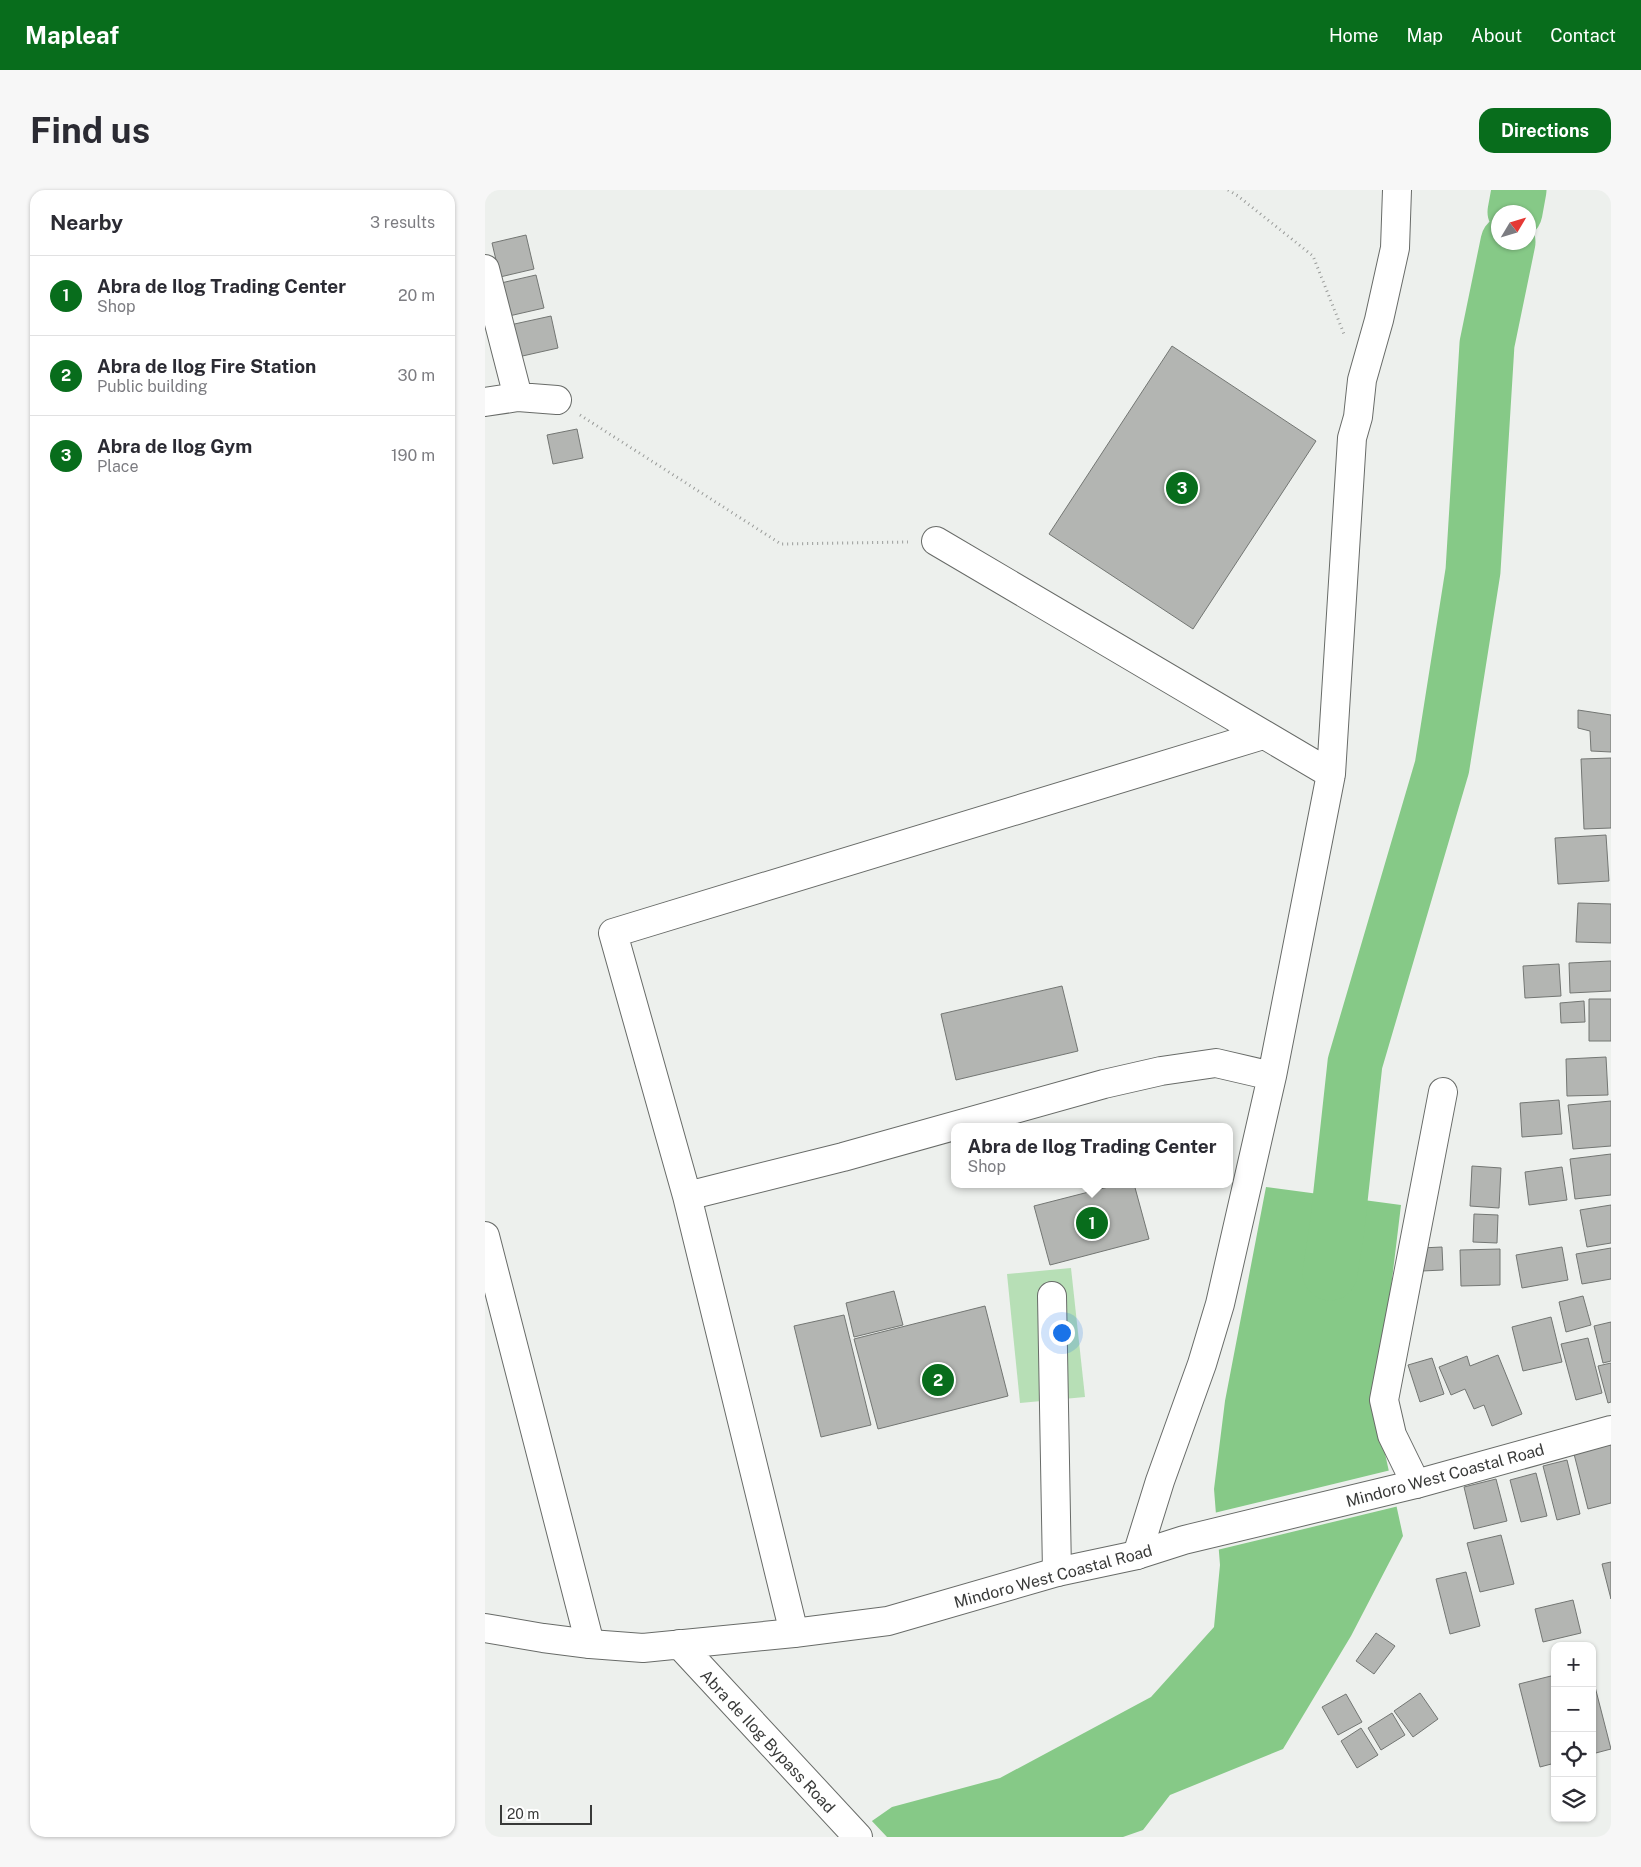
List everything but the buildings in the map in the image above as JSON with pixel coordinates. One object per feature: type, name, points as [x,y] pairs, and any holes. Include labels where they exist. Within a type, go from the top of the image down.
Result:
[{"type":"street","points":[[1137,1554],[1160,1481],[1203,1364],[1219,1304],[1272,1076],[1331,774],[1352,438],[1358,417],[1362,380],[1379,320],[1395,248],[1397,190]]},
{"type":"street","points":[[485,269],[518,397]]},
{"type":"street","points":[[485,402],[518,397],[557,400]]},
{"type":"street","points":[[936,541],[1331,774]]},
{"type":"street","points":[[794,1633],[687,1196],[613,933],[1263,735]]},
{"type":"street","points":[[965,1123],[1105,1084],[1161,1071],[1217,1063],[1272,1076]]},
{"type":"street","points":[[1406,1486],[1384,1400],[1443,1092]]},
{"type":"street","points":[[687,1196],[843,1157],[951,1127]]},
{"type":"street","points":[[485,1236],[590,1644]]},
{"type":"street","points":[[1052,1296],[1057,1572]]},
{"type":"street","name":"Mindoro West Coastal Road","points":[[485,1628],[590,1644],[643,1648],[794,1633],[888,1621],[1057,1572],[1137,1554],[1184,1540],[1406,1486],[1611,1430]]},
{"type":"street","name":"Abra de Ilog Bypass Road","points":[[679,1644],[852,1830]]},
{"type":"path","points":[[1228,190],[1313,256],[1344,336]]},
{"type":"path","points":[[557,400],[781,544],[936,541]]},
{"type":"shaded area","points":[[1266,1187],[1401,1205],[1376,1412],[1403,1536],[1351,1636],[1283,1749],[1170,1795],[1143,1830],[1123,1837],[849,1837],[892,1807],[1000,1778],[1151,1697],[1214,1627],[1220,1565],[1214,1489],[1225,1401]]},
{"type":"shaded area","points":[[1071,1268],[1085,1397],[1020,1403],[1007,1274]]},
{"type":"pier","points":[[1391,1470],[1399,1506],[1217,1550],[1214,1513]]},
{"type":"pier","points":[[870,1819],[887,1837],[846,1837],[847,1835]]},
{"type":"waterway","points":[[1516,205],[1519,190]]},
{"type":"waterway","points":[[1330,1273],[1337,1228],[1355,1063],[1442,767],[1473,571],[1487,344],[1506,250]]},
{"type":"place","name":"Abra de Ilog Gym","points":[[1182,488]]},
{"type":"place","name":"Abra de Ilog Trading Center","points":[[1092,1223]]},
{"type":"place","name":"Abra de Ilog Fire Station","points":[[938,1380]]}]
